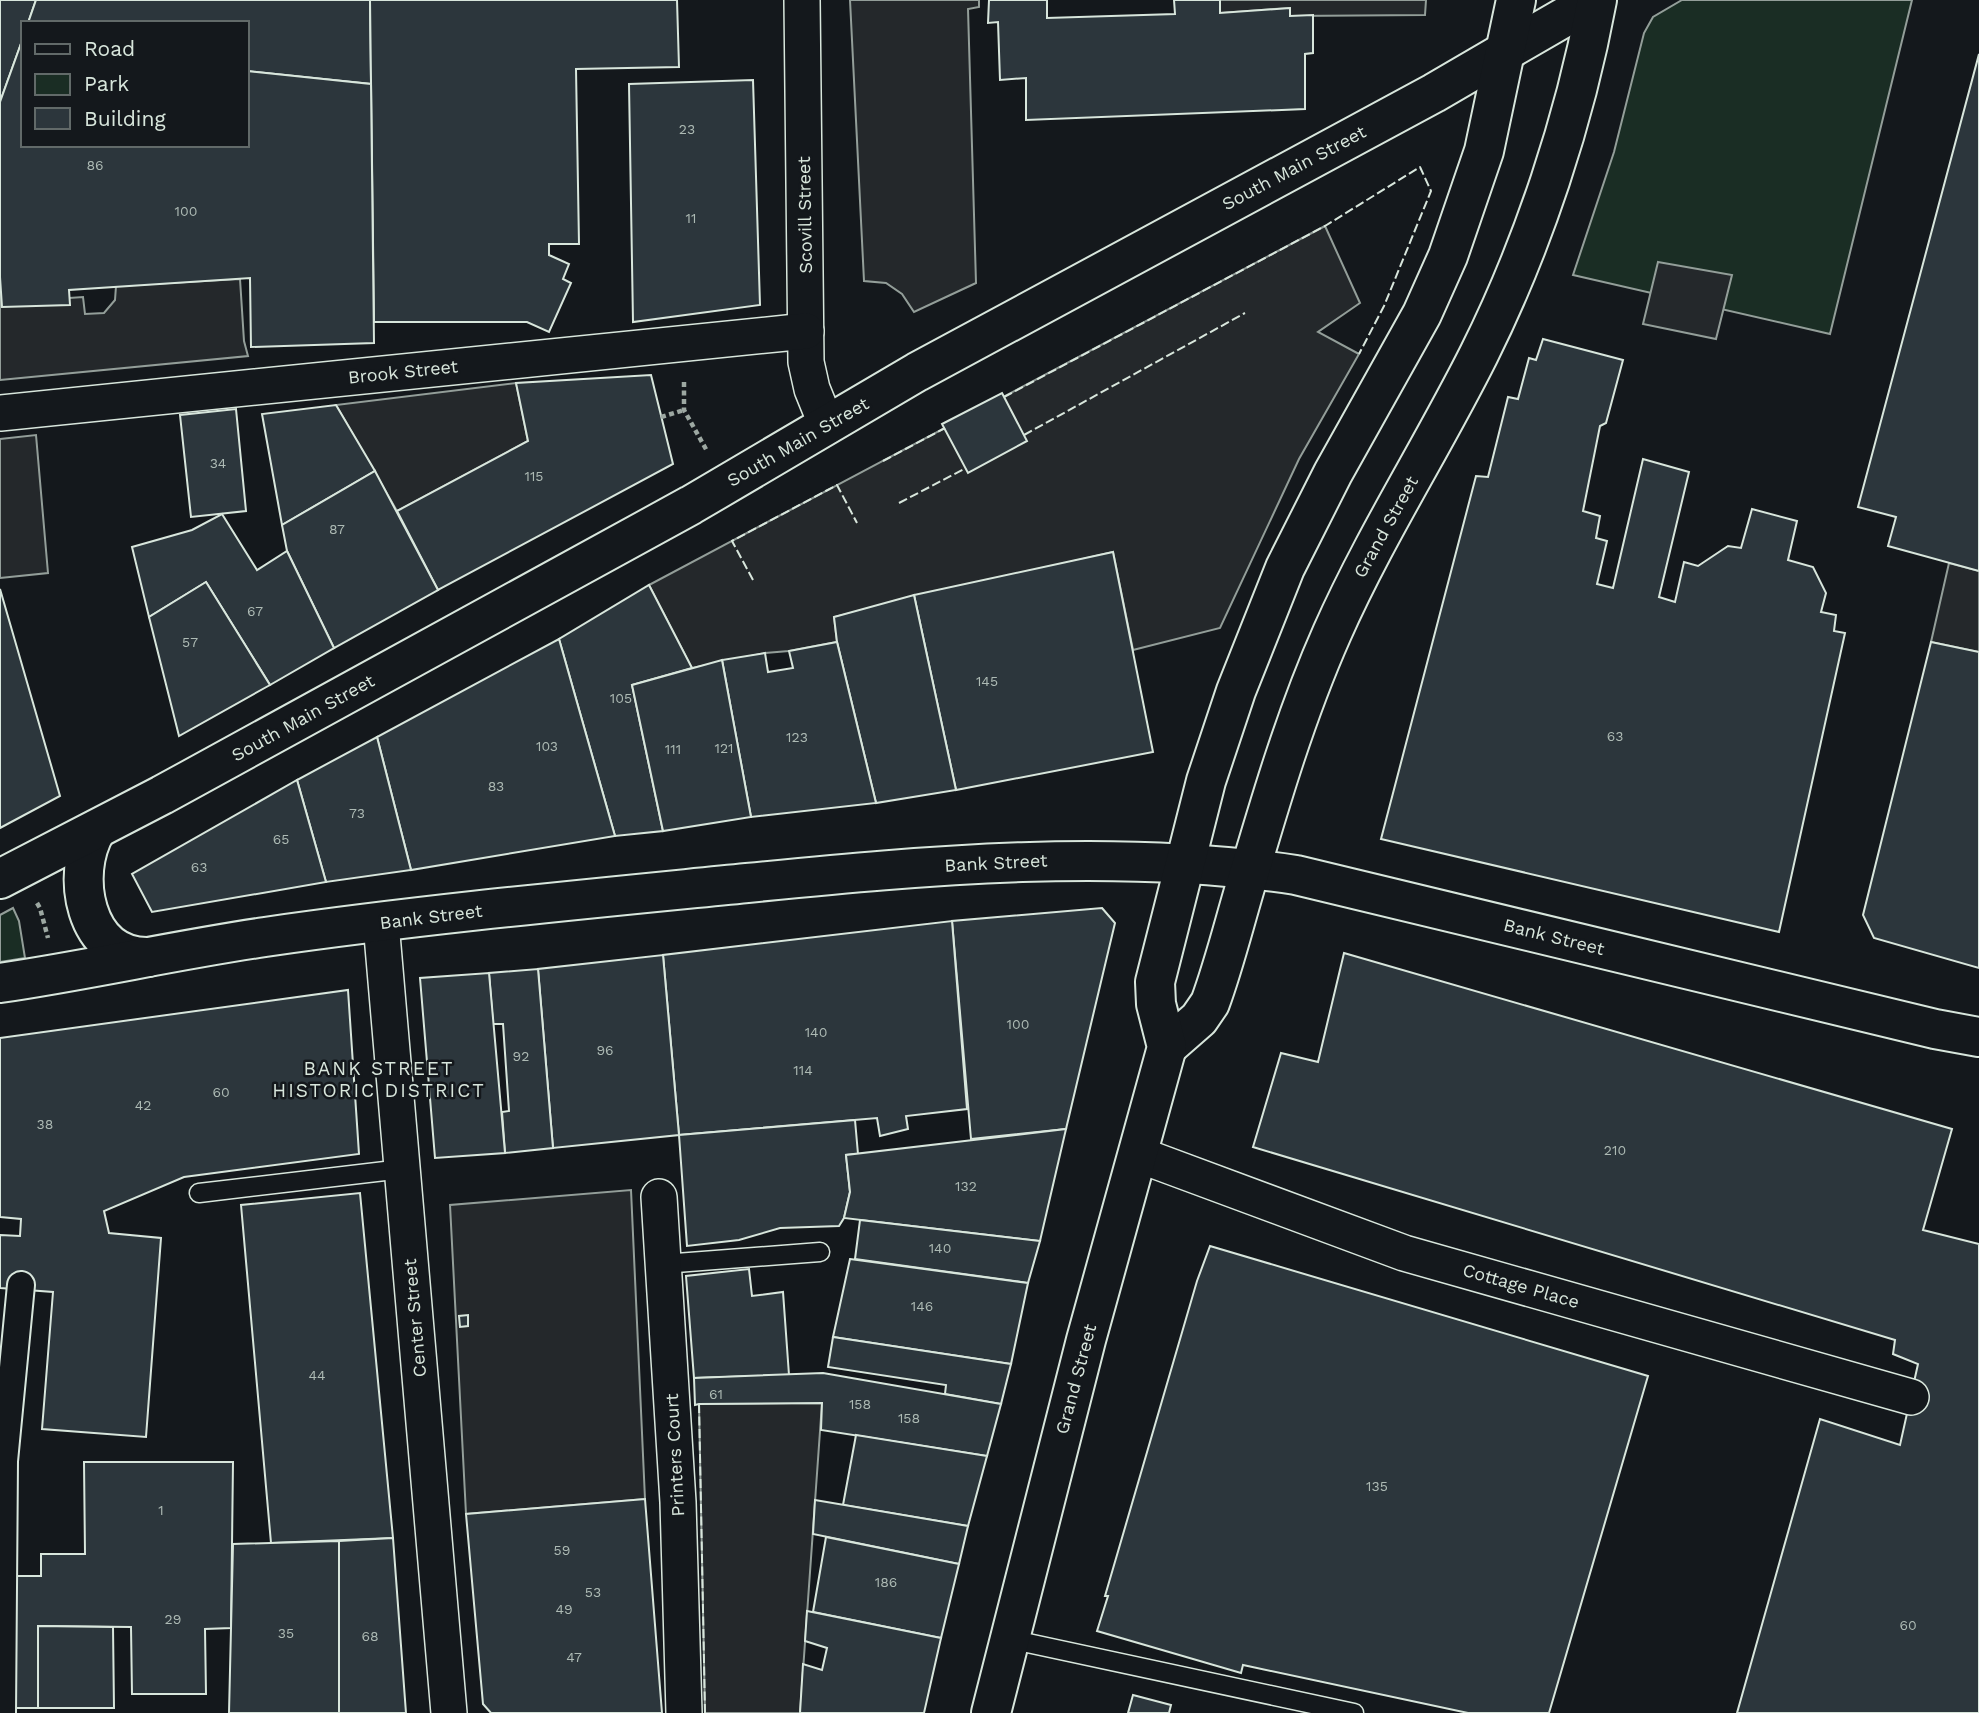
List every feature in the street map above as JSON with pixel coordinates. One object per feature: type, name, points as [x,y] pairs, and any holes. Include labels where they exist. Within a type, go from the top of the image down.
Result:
[{"type":"main road","name":"Grand Street","points":[[991,1713],[1086,1340],[1167,1048],[1156,1004],[1155,982],[1206,781],[1236,691],[1275,591],[1317,503],[1422,314],[1458,232],[1484,151],[1516,0]]},
{"type":"main road","name":"Grand Street","points":[[1167,1048],[1199,1019],[1210,1003],[1279,774],[1330,637],[1369,555],[1480,353],[1532,232],[1563,134],[1595,0]]},
{"type":"main road","name":"South Main Street","points":[[15,888],[96,830],[691,505],[917,372],[1434,93],[1595,0]]},
{"type":"main road","points":[[96,830],[89,842],[82,874],[92,920],[104,938],[116,949],[150,957]]},
{"type":"main road","name":"Bank Street","points":[[0,983],[266,937],[570,901],[973,863],[1104,860],[1184,862],[1296,875],[1935,1029],[1979,1037]]},
{"type":"street","name":"Scovill Street","points":[[802,0],[808,374],[827,426]]},
{"type":"street","name":"Brook Street","points":[[0,413],[806,331]]},
{"type":"street","name":"Center Street","points":[[381,923],[449,1713]]},
{"type":"street","name":"Cottage Place","points":[[1137,1154],[1404,1252],[1911,1397]]},
{"type":"street","name":"Printers Court","points":[[659,1197],[678,1502],[684,1713]]},
{"type":"street","points":[[2,1713],[3,1442],[21,1285]]},
{"type":"lane","points":[[199,1193],[402,1169]]},
{"type":"lane","points":[[663,1264],[820,1252]]},
{"type":"lane","points":[[1009,1639],[1354,1713]]},
{"type":"path","points":[[684,376],[684,410],[708,452]]},
{"type":"path","points":[[662,417],[684,410]]},
{"type":"path","points":[[15,888],[40,908],[49,943]]},
{"type":"green space","points":[[1682,0],[1912,0],[1830,334],[1573,275],[1614,152],[1644,33],[1653,17]]},
{"type":"green space","points":[[13,908],[19,921],[25,958],[0,962],[0,915]]},
{"type":"shaded area","points":[[850,0],[979,0],[979,7],[968,9],[976,283],[914,312],[902,294],[886,283],[864,281]]},
{"type":"shaded area","points":[[1220,0],[1426,0],[1425,15],[1290,16],[1289,8],[1220,13]]},
{"type":"shaded area","points":[[1325,226],[1360,303],[1318,332],[1359,354],[1299,459],[1220,628],[1133,650],[1113,552],[834,617],[837,642],[692,668],[649,585]]},
{"type":"shaded area","points":[[1658,262],[1732,275],[1716,339],[1643,324]]},
{"type":"shaded area","points":[[0,277],[69,298],[83,297],[85,314],[104,313],[115,300],[116,286],[240,279],[244,341],[248,356],[0,380]]},
{"type":"shaded area","points":[[516,383],[528,441],[397,511],[336,405]]},
{"type":"shaded area","points":[[36,435],[48,573],[0,578],[0,439]]},
{"type":"shaded area","points":[[1949,563],[1979,571],[1979,652],[1931,642]]},
{"type":"shaded area","points":[[631,1190],[645,1499],[466,1514],[450,1205]]},
{"type":"shaded area","points":[[822,1403],[800,1713],[705,1713],[699,1404]]},
{"type":"building","points":[[0,0],[36,0],[29,21],[21,21],[21,44],[0,102]]},
{"type":"building","points":[[36,0],[370,0],[371,84],[248,71],[248,21],[29,21]]},
{"type":"building","points":[[370,0],[677,0],[679,67],[576,69],[579,244],[549,244],[549,255],[569,264],[563,279],[571,283],[549,332],[527,322],[374,322]]},
{"type":"building","points":[[989,0],[1047,0],[1047,18],[1175,14],[1174,0],[1220,0],[1220,13],[1290,8],[1290,16],[1313,15],[1313,53],[1305,54],[1305,109],[1026,120],[1026,78],[1000,80],[998,22],[988,23]]},
{"type":"building","points":[[21,44],[21,147],[248,147],[248,71],[371,84],[374,343],[251,347],[250,278],[69,290],[70,305],[2,307],[0,102]]},
{"type":"building","points":[[1979,54],[1979,571],[1888,546],[1896,517],[1858,507]]},
{"type":"building","points":[[753,80],[760,305],[633,322],[629,84]]},
{"type":"building","points":[[1543,339],[1623,360],[1606,423],[1600,426],[1583,511],[1600,516],[1596,538],[1607,541],[1597,584],[1613,588],[1643,459],[1689,472],[1659,597],[1675,602],[1684,562],[1698,566],[1728,546],[1741,548],[1752,509],[1797,521],[1788,560],[1813,567],[1826,593],[1821,612],[1836,615],[1834,631],[1845,633],[1779,932],[1381,839],[1476,476],[1488,477],[1508,397],[1518,399],[1529,358],[1536,360]]},
{"type":"building","points":[[651,375],[673,464],[438,590],[397,511],[528,441],[516,383]]},
{"type":"building","points":[[1002,393],[1027,441],[968,473],[942,424]]},
{"type":"building","points":[[336,405],[375,471],[282,525],[262,414]]},
{"type":"building","points":[[236,409],[246,511],[191,517],[180,415]]},
{"type":"building","points":[[375,471],[438,590],[334,648],[287,551],[282,525]]},
{"type":"building","points":[[222,514],[257,570],[287,551],[334,648],[270,685],[206,582],[149,617],[132,547],[192,530]]},
{"type":"building","points":[[1113,552],[1153,752],[956,790],[914,595]]},
{"type":"building","points":[[206,582],[270,685],[179,736],[149,617]]},
{"type":"building","points":[[649,585],[692,668],[632,685],[663,831],[615,836],[559,639]]},
{"type":"building","points":[[0,589],[60,796],[0,828]]},
{"type":"building","points":[[914,595],[956,790],[876,803],[837,642],[834,617]]},
{"type":"building","points":[[559,639],[615,836],[411,870],[377,737]]},
{"type":"building","points":[[837,642],[876,803],[751,817],[722,660],[765,653],[768,672],[793,668],[789,651]]},
{"type":"building","points":[[1931,642],[1979,652],[1979,968],[1874,938],[1863,915]]},
{"type":"building","points":[[722,660],[751,817],[663,831],[632,685]]},
{"type":"building","points":[[377,737],[411,870],[326,882],[297,780]]},
{"type":"building","points":[[297,780],[326,882],[152,912],[132,874]]},
{"type":"building","points":[[1102,908],[1115,923],[1066,1129],[971,1139],[952,921]]},
{"type":"building","points":[[952,921],[967,1109],[906,1116],[908,1129],[880,1136],[877,1118],[679,1135],[663,955]]},
{"type":"building","points":[[1344,953],[1952,1129],[1923,1230],[1979,1244],[1979,1713],[1737,1713],[1820,1419],[1900,1445],[1918,1364],[1893,1354],[1895,1340],[1253,1147],[1281,1053],[1318,1062]]},
{"type":"building","points":[[663,955],[679,1135],[553,1148],[538,969]]},
{"type":"building","points":[[538,969],[553,1148],[505,1153],[502,1112],[509,1111],[503,1024],[493,1024],[489,973]]},
{"type":"building","points":[[489,973],[505,1153],[435,1158],[420,978]]},
{"type":"building","points":[[348,990],[359,1154],[184,1177],[104,1211],[109,1233],[161,1238],[146,1437],[42,1429],[53,1292],[0,1288],[0,1235],[20,1236],[21,1219],[0,1217],[0,1038]]},
{"type":"building","points":[[855,1120],[858,1154],[846,1155],[850,1192],[844,1218],[839,1226],[780,1228],[739,1240],[687,1246],[679,1135]]},
{"type":"building","points":[[1066,1129],[1040,1241],[844,1218],[850,1192],[846,1155]]},
{"type":"building","points":[[360,1193],[393,1538],[271,1543],[241,1205]]},
{"type":"building","points":[[860,1220],[1040,1241],[1028,1283],[855,1259]]},
{"type":"building","points":[[1210,1246],[1648,1376],[1549,1713],[1468,1713],[1243,1665],[1241,1673],[1097,1631],[1197,1281]]},
{"type":"building","points":[[850,1259],[1028,1283],[1011,1364],[833,1337]]},
{"type":"building","points":[[749,1269],[752,1296],[783,1292],[789,1375],[694,1378],[686,1276]]},
{"type":"building","points":[[468,1315],[468,1326],[460,1327],[459,1316]]},
{"type":"building","points":[[833,1337],[1011,1364],[1001,1404],[945,1394],[946,1385],[828,1367]]},
{"type":"building","points":[[823,1373],[1001,1404],[987,1456],[821,1430],[822,1403],[695,1405],[694,1378]]},
{"type":"building","points":[[856,1435],[987,1456],[968,1526],[843,1505]]},
{"type":"building","points":[[84,1462],[233,1462],[231,1628],[205,1629],[206,1694],[132,1694],[131,1627],[38,1626],[38,1708],[14,1708],[13,1576],[41,1576],[41,1554],[85,1554]]},
{"type":"building","points":[[645,1499],[662,1713],[491,1713],[483,1704],[466,1514]]},
{"type":"building","points":[[815,1500],[968,1526],[959,1564],[813,1534]]},
{"type":"building","points":[[826,1537],[959,1564],[941,1638],[813,1612]]},
{"type":"building","points":[[393,1538],[406,1713],[339,1713],[339,1541]]},
{"type":"building","points":[[339,1541],[339,1713],[229,1713],[233,1544]]},
{"type":"building","points":[[807,1611],[941,1638],[924,1713],[800,1713],[803,1664],[822,1670],[827,1648],[805,1641]]},
{"type":"building","points":[[38,1626],[113,1627],[114,1708],[38,1708]]},
{"type":"building","points":[[1133,1695],[1171,1705],[1169,1713],[1128,1713]]},
{"type":"fence","points":[[1004,397],[1325,226],[1420,167],[1431,191],[1384,306],[1359,354]]},
{"type":"fence","points":[[1024,435],[1245,313]]},
{"type":"fence","points":[[883,461],[945,428]]},
{"type":"fence","points":[[899,503],[966,468]]},
{"type":"fence","points":[[753,580],[732,541],[837,485],[857,523]]},
{"type":"fence","points":[[699,1404],[705,1713]]},
{"type":"district","name":"BANK STREET HISTORIC DISTRICT","points":[[379,1079]]}]
